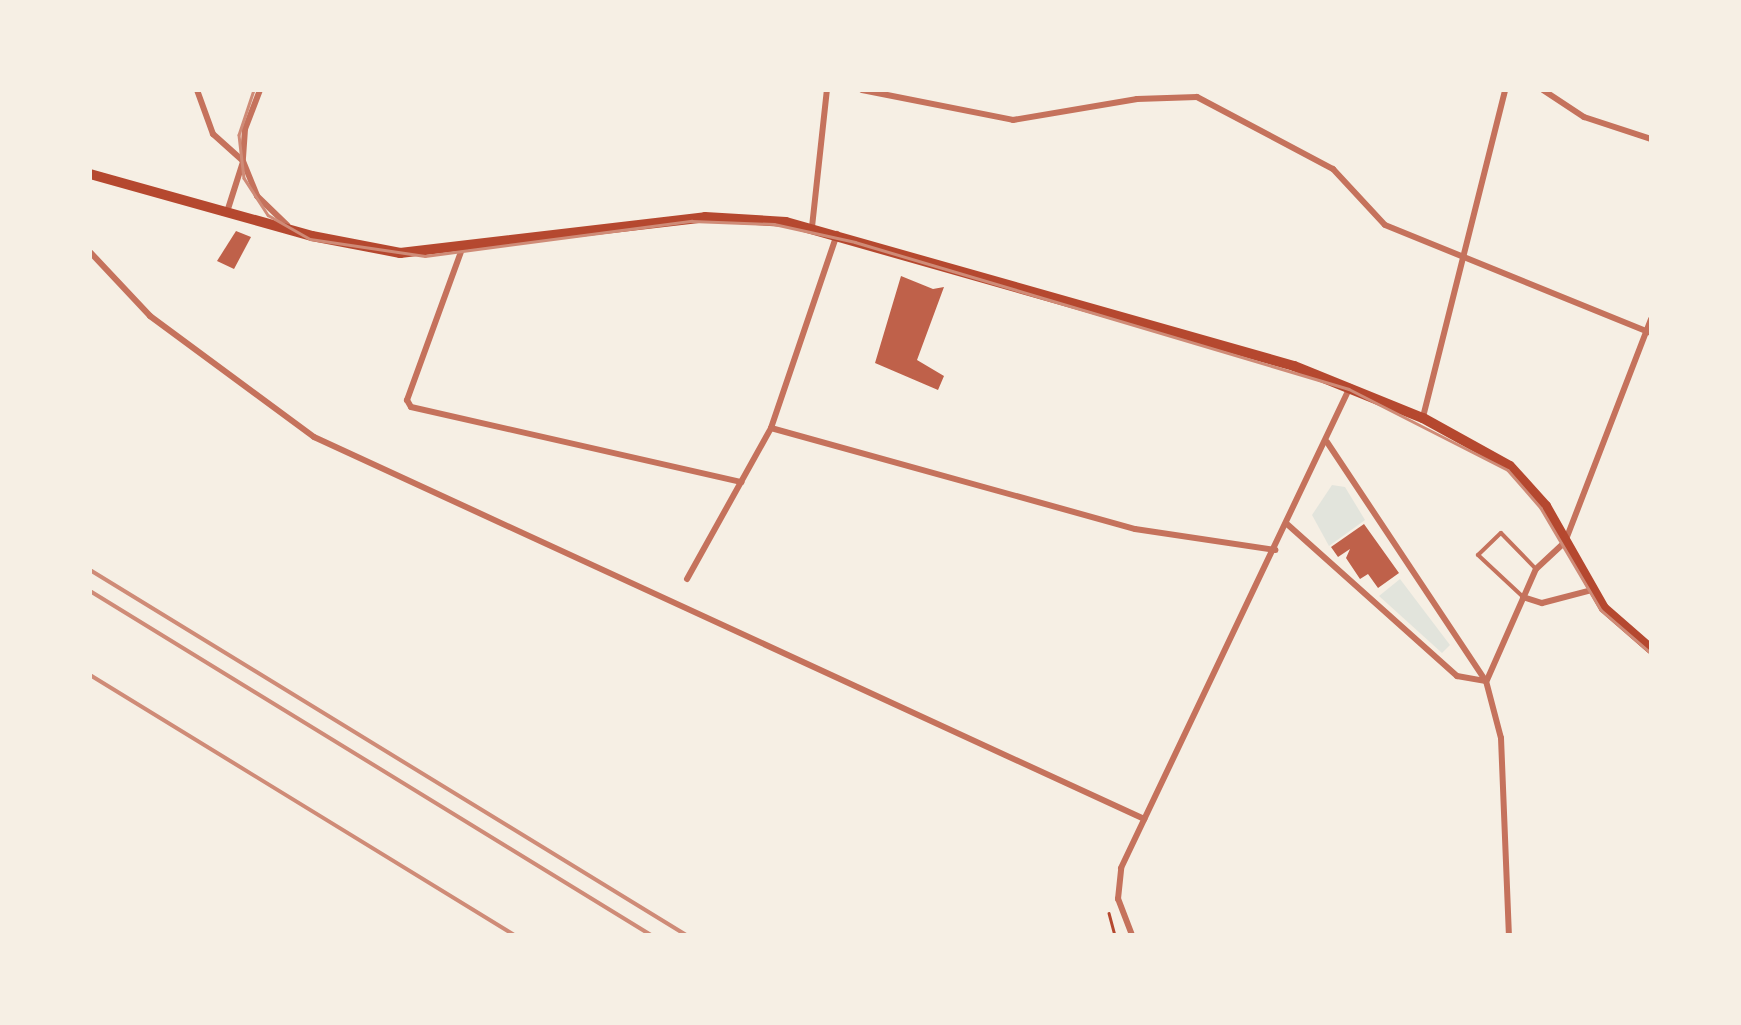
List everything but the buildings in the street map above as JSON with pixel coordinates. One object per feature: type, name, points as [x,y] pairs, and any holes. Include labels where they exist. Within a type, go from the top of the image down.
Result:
[{"type":"main road","points":[[90,174],[388,252],[462,249],[705,218],[812,227],[1351,386],[1423,418],[1510,466],[1546,506],[1592,590],[1614,620],[1651,649]]},
{"type":"street","points":[[197,90],[213,134],[244,161],[256,196],[292,228]]},
{"type":"street","points":[[227,212],[244,161],[245,130],[260,90]]},
{"type":"street","points":[[812,227],[828,90]]},
{"type":"street","points":[[862,90],[1013,120],[1137,98],[1197,97],[1333,169],[1385,225],[1460,251],[1649,332]]},
{"type":"street","points":[[1423,418],[1460,251],[1505,90]]},
{"type":"street","points":[[1543,90],[1584,117],[1651,139]]},
{"type":"street","points":[[688,580],[771,428],[838,233]]},
{"type":"street","points":[[462,249],[407,400],[411,408],[742,482]]},
{"type":"street","points":[[90,252],[150,316],[314,437],[664,602],[1144,818]]},
{"type":"street","points":[[1486,682],[1536,569],[1565,542],[1649,332],[1651,318]]},
{"type":"street","points":[[1132,935],[1118,883],[1144,818],[1351,386]]},
{"type":"street","points":[[771,428],[1135,529],[1275,550]]},
{"type":"street","points":[[1327,442],[1486,682],[1501,738],[1508,935]]},
{"type":"street","points":[[1287,524],[1457,676],[1486,682]]},
{"type":"street","points":[[1523,597],[1542,603],[1592,590]]},
{"type":"lane","points":[[1523,597],[1478,555],[1502,533],[1536,569]]},
{"type":"path","points":[[1108,914],[1115,935]]},
{"type":"shaded area","points":[[1332,485],[1345,487],[1365,520],[1329,546],[1312,515]]},
{"type":"shaded area","points":[[1400,579],[1450,645],[1442,653],[1379,596]]},
{"type":"tram line","points":[[254,90],[239,135],[244,178],[268,215],[310,239],[425,256],[692,221],[774,224],[855,242],[1349,389],[1508,470],[1541,508],[1601,610],[1651,653]]},
{"type":"railway","points":[[90,570],[686,935]]},
{"type":"railway","points":[[90,591],[651,935]]},
{"type":"railway","points":[[90,675],[514,935]]}]
